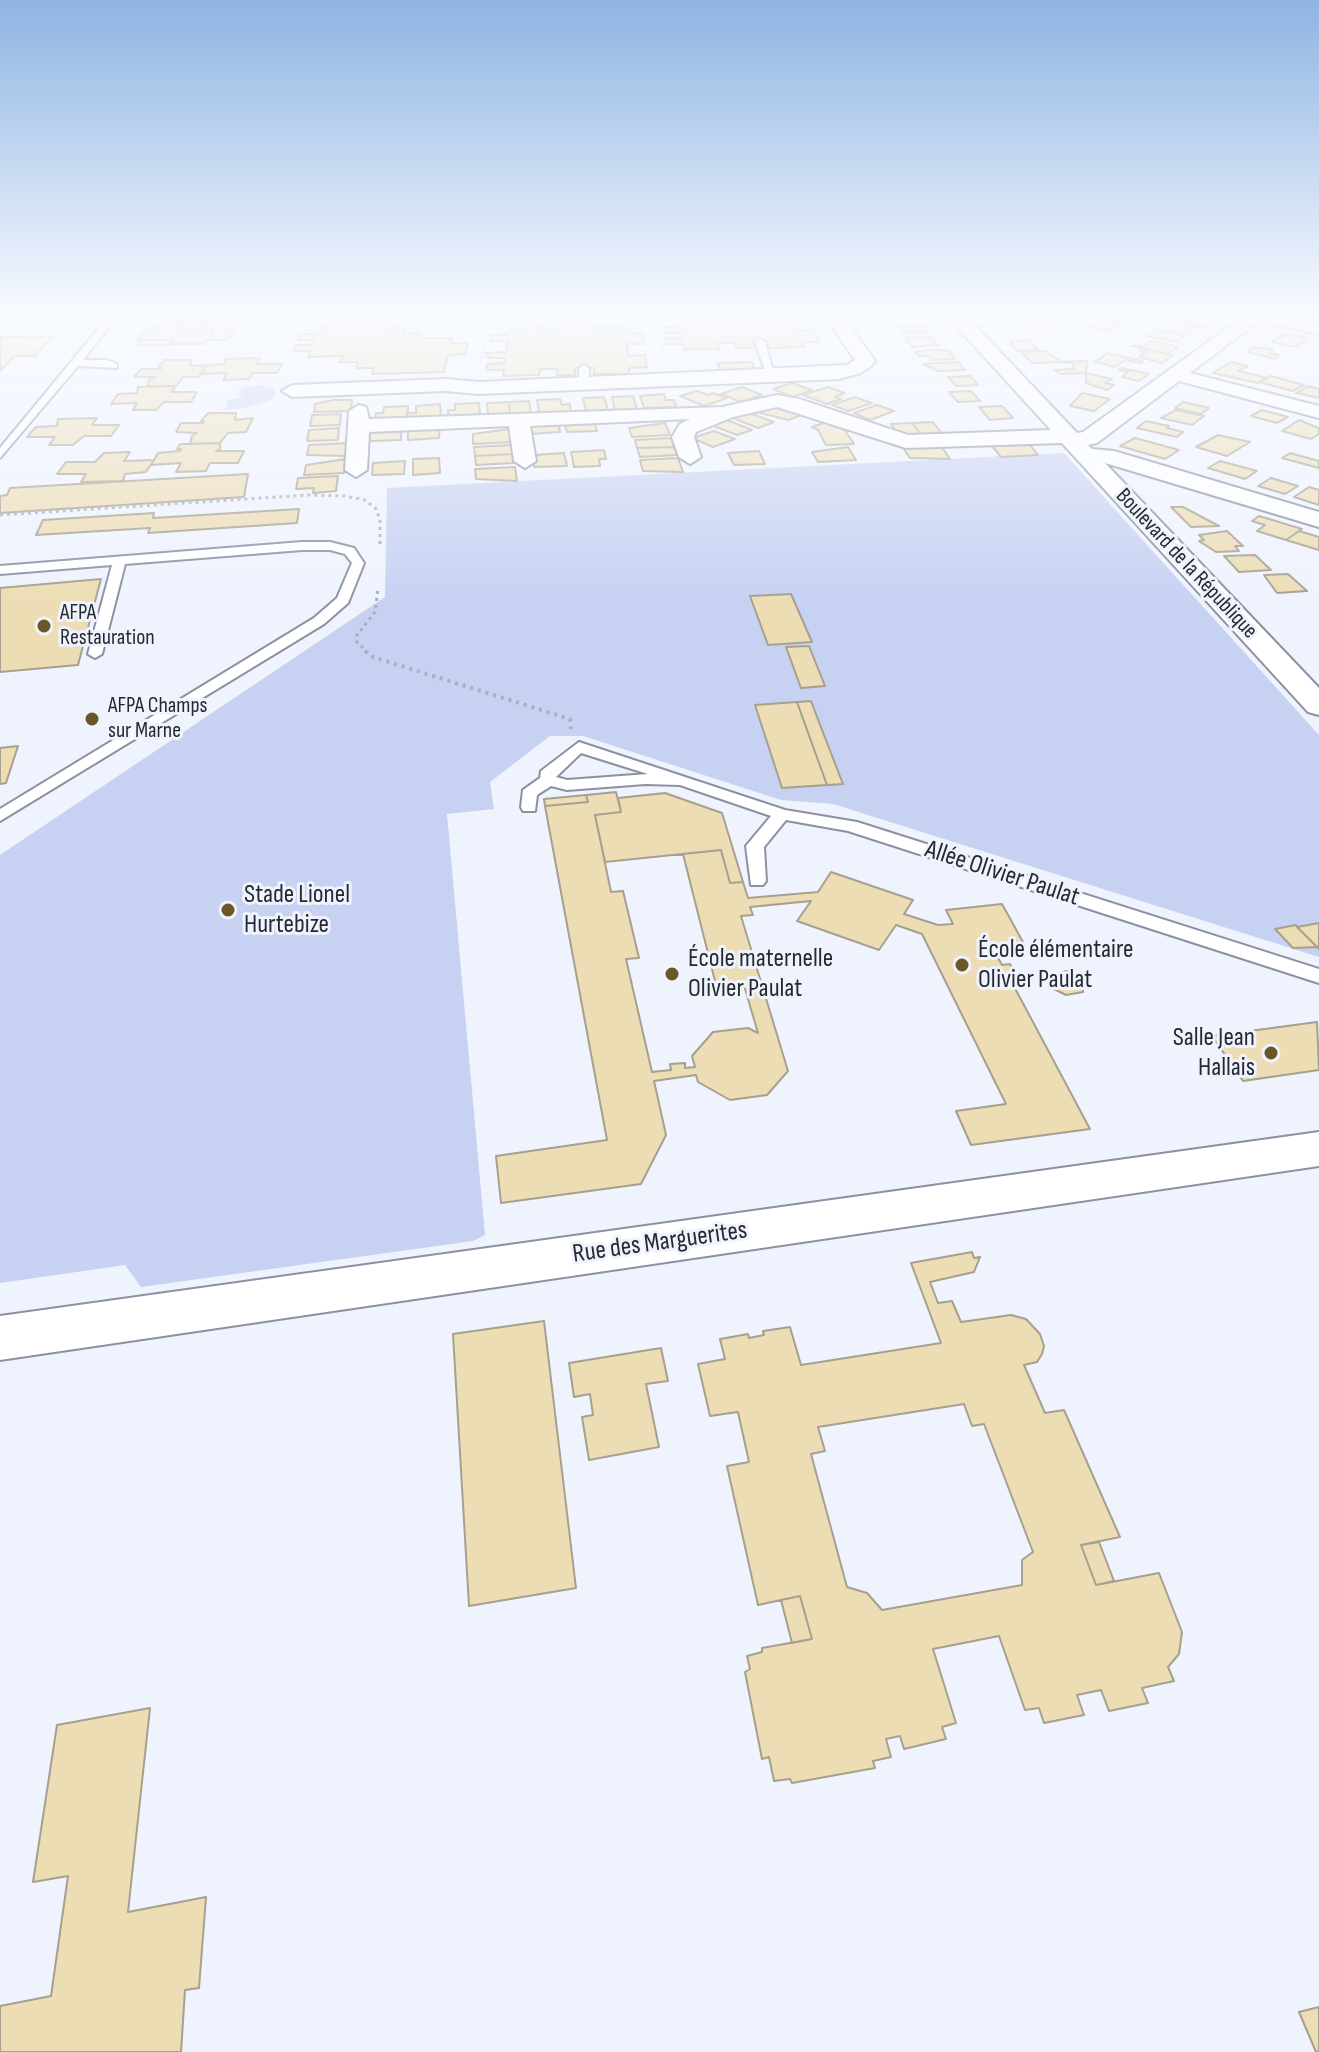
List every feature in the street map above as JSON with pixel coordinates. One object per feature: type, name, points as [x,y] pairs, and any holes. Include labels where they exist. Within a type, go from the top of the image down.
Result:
[{"type":"street","points":[[356,470],[359,419],[519,419],[727,412]]},
{"type":"street","points":[[690,457],[683,432],[727,412]]},
{"type":"street","points":[[817,412],[906,442],[1106,456],[1319,520]]},
{"type":"street","name":"Boulevard de la République","points":[[1042,412],[1319,706]]},
{"type":"street","points":[[1081,455],[1089,438],[1126,412]]},
{"type":"street","points":[[519,419],[530,451]]},
{"type":"street","name":"Rue des Marguerites","points":[[0,1338],[1319,1149]]},
{"type":"lane","points":[[0,455],[33,412]]},
{"type":"lane","points":[[0,570],[330,546],[350,551],[358,563],[343,600],[319,621],[0,815]]},
{"type":"lane","points":[[95,654],[119,561]]},
{"type":"lane","points":[[529,807],[529,793],[549,780],[547,774],[579,747]]},
{"type":"lane","name":"Allée Olivier Paulat","points":[[579,747],[782,814],[851,826],[1319,976]]},
{"type":"lane","name":"Allée Olivier Paulat","points":[[549,780],[567,785],[645,779],[682,780]]},
{"type":"lane","points":[[757,881],[755,846],[782,814]]},
{"type":"path","points":[[0,515],[345,496],[365,500],[376,509],[380,520],[380,551]]},
{"type":"path","points":[[379,581],[375,612],[357,635],[357,642],[364,651],[373,657],[570,719],[571,736],[579,747]]},
{"type":"shaded area","name":"Stade Lionel Hurtebize","points":[[1064,453],[1319,735],[1319,957],[833,804],[781,800],[583,736],[550,736],[490,782],[494,809],[447,814],[485,1235],[473,1241],[141,1287],[125,1265],[0,1283],[0,855],[385,597],[387,488]]},
{"type":"building","points":[[408,412],[407,419],[375,421],[376,413]]},
{"type":"building","points":[[441,412],[441,418],[407,419],[407,413]]},
{"type":"building","points":[[448,412],[480,412],[480,416],[448,417]]},
{"type":"building","points":[[488,412],[510,412],[510,415],[488,415]]},
{"type":"building","points":[[510,412],[531,413],[510,415]]},
{"type":"building","points":[[757,412],[799,412],[805,414],[788,420]]},
{"type":"building","points":[[858,412],[892,412],[870,420],[854,413]]},
{"type":"building","points":[[983,412],[1007,412],[1013,418],[990,420]]},
{"type":"building","points":[[1173,412],[1204,416],[1192,425],[1161,418]]},
{"type":"building","points":[[1269,412],[1288,417],[1277,423],[1251,416]]},
{"type":"building","points":[[208,413],[236,413],[235,420],[253,418],[246,432],[228,433],[220,443],[190,444],[192,436],[197,433],[176,432],[181,423],[203,423],[201,421]]},
{"type":"building","points":[[749,413],[774,422],[758,428],[733,418]]},
{"type":"building","points":[[341,414],[340,425],[310,426],[312,415]]},
{"type":"building","points":[[97,418],[92,425],[119,425],[111,436],[84,436],[73,445],[49,445],[55,437],[27,437],[36,427],[57,426],[58,419]]},
{"type":"building","points":[[594,420],[597,431],[567,432],[564,421]]},
{"type":"building","points":[[727,420],[752,430],[737,435],[711,425]]},
{"type":"building","points":[[1299,420],[1319,428],[1319,434],[1311,439],[1282,431]]},
{"type":"building","points":[[1146,421],[1183,432],[1177,437],[1137,428]]},
{"type":"building","points":[[558,422],[560,432],[530,434],[528,423]]},
{"type":"building","points":[[826,422],[844,429],[854,444],[826,445],[818,430],[812,427]]},
{"type":"building","points":[[933,422],[943,435],[922,436],[912,423]]},
{"type":"building","points":[[665,423],[670,435],[632,437],[629,428]]},
{"type":"building","points":[[912,423],[922,436],[900,437],[891,424]]},
{"type":"building","points":[[440,427],[439,438],[408,440],[408,428]]},
{"type":"building","points":[[339,428],[338,440],[307,441],[309,430]]},
{"type":"building","points":[[401,429],[401,440],[370,441],[370,430]]},
{"type":"building","points":[[510,429],[512,442],[473,444],[473,434]]},
{"type":"building","points":[[714,431],[735,439],[713,447],[692,438]]},
{"type":"building","points":[[1218,435],[1250,442],[1227,456],[1196,447]]},
{"type":"building","points":[[671,438],[674,447],[637,448],[635,440]]},
{"type":"building","points":[[1135,438],[1179,450],[1165,459],[1120,446]]},
{"type":"building","points":[[1027,441],[1038,455],[1001,457],[992,446]]},
{"type":"building","points":[[220,443],[220,449],[216,451],[244,451],[238,463],[210,463],[206,471],[176,472],[181,463],[151,465],[158,453],[180,451],[177,449],[180,444]]},
{"type":"building","points":[[348,443],[346,456],[307,455],[309,445]]},
{"type":"building","points":[[512,445],[513,454],[475,456],[474,447]]},
{"type":"building","points":[[941,446],[950,459],[910,458],[903,448]]},
{"type":"building","points":[[674,447],[677,455],[640,457],[637,448]]},
{"type":"building","points":[[848,447],[856,460],[818,462],[812,452]]},
{"type":"building","points":[[604,450],[606,459],[599,459],[600,466],[574,467],[571,452]]},
{"type":"building","points":[[759,451],[765,464],[734,465],[728,453]]},
{"type":"building","points":[[130,452],[124,461],[154,460],[146,472],[125,474],[123,481],[81,482],[86,474],[57,474],[66,462],[95,462],[104,453]]},
{"type":"building","points":[[564,453],[567,466],[534,467],[533,455]]},
{"type":"building","points":[[1290,453],[1319,461],[1319,468],[1282,458]]},
{"type":"building","points":[[513,454],[514,463],[476,465],[475,456]]},
{"type":"building","points":[[439,458],[440,473],[413,475],[413,459]]},
{"type":"building","points":[[678,458],[683,472],[643,471],[640,460]]},
{"type":"building","points":[[346,459],[344,473],[304,475],[306,465]]},
{"type":"building","points":[[405,461],[404,474],[372,475],[373,463]]},
{"type":"building","points":[[1220,461],[1257,471],[1245,479],[1208,468]]},
{"type":"building","points":[[515,467],[517,481],[476,479],[475,469]]},
{"type":"building","points":[[248,474],[244,497],[0,513],[0,496],[7,495],[10,488]]},
{"type":"building","points":[[338,476],[336,491],[313,493],[314,488],[296,489],[298,478]]},
{"type":"building","points":[[1271,478],[1298,486],[1285,494],[1258,486]]},
{"type":"building","points":[[1309,487],[1319,490],[1319,505],[1294,497]]},
{"type":"building","points":[[1171,507],[1183,507],[1219,526],[1191,527]]},
{"type":"building","points":[[299,509],[297,523],[148,533],[150,528],[36,535],[43,520],[154,513],[153,518]]},
{"type":"building","points":[[1259,516],[1302,529],[1286,540],[1257,531],[1265,525],[1252,521]]},
{"type":"building","points":[[1227,531],[1243,546],[1235,546],[1239,551],[1216,552],[1199,541],[1204,540],[1199,535]]},
{"type":"building","points":[[1299,531],[1319,537],[1319,550],[1286,540]]},
{"type":"building","points":[[1255,555],[1271,570],[1239,572],[1224,556]]},
{"type":"building","points":[[1288,574],[1307,591],[1277,593],[1264,575]]},
{"type":"building","name":"AFPA Restauration","points":[[101,579],[78,665],[0,672],[0,588]]},
{"type":"building","points":[[791,594],[812,642],[768,645],[750,596]]},
{"type":"building","points":[[809,646],[825,686],[801,688],[786,647]]},
{"type":"building","points":[[811,701],[843,784],[827,785],[797,702]]},
{"type":"building","points":[[797,702],[827,785],[782,788],[755,705]]},
{"type":"building","points":[[18,746],[6,783],[0,784],[0,748]]},
{"type":"building","points":[[616,792],[621,812],[595,815],[611,892],[623,891],[639,958],[626,959],[652,1072],[671,1070],[670,1064],[685,1063],[685,1068],[695,1067],[692,1056],[713,1032],[748,1028],[758,1033],[743,982],[716,985],[683,854],[721,850],[730,883],[743,882],[748,898],[818,892],[831,872],[913,900],[904,914],[938,925],[953,924],[946,910],[1002,904],[1023,942],[991,945],[1002,965],[1010,964],[1016,975],[1009,977],[1090,1129],[971,1145],[956,1111],[1006,1104],[922,934],[896,925],[879,950],[797,921],[811,901],[750,907],[753,915],[741,916],[788,1071],[767,1095],[730,1100],[698,1082],[696,1075],[654,1081],[666,1135],[641,1184],[501,1203],[496,1156],[607,1140],[545,806],[588,802],[586,795]]},
{"type":"building","points":[[665,793],[722,813],[743,882],[730,883],[721,850],[605,862],[595,815],[621,812],[618,798]]},
{"type":"building","points":[[586,795],[588,802],[545,806],[544,799]]},
{"type":"building","points":[[1319,923],[1319,949],[1297,927]]},
{"type":"building","points":[[1296,925],[1317,947],[1293,948],[1275,929]]},
{"type":"building","points":[[1067,971],[1083,980],[1083,992],[1066,995],[1050,987],[1051,975]]},
{"type":"building","name":"Salle Jean Hallais","points":[[1317,1022],[1319,1070],[1243,1081],[1212,1036]]},
{"type":"building","points":[[972,1252],[974,1258],[980,1257],[974,1272],[930,1282],[938,1303],[952,1301],[961,1322],[1011,1315],[1026,1319],[1040,1334],[1044,1346],[1042,1354],[1037,1362],[1024,1365],[1045,1413],[1064,1410],[1120,1537],[1081,1545],[1096,1585],[1159,1573],[1182,1632],[1179,1654],[1168,1667],[1174,1681],[1142,1688],[1148,1703],[1109,1711],[1101,1690],[1077,1695],[1084,1715],[1044,1723],[1039,1708],[1025,1710],[999,1636],[933,1649],[956,1723],[942,1727],[946,1739],[904,1749],[900,1736],[886,1739],[891,1757],[873,1761],[875,1768],[792,1783],[790,1779],[774,1781],[769,1757],[762,1759],[745,1672],[750,1669],[747,1656],[762,1652],[762,1648],[812,1639],[800,1596],[758,1605],[727,1466],[749,1462],[738,1412],[710,1416],[698,1364],[725,1359],[720,1339],[748,1334],[749,1338],[764,1335],[763,1331],[790,1327],[801,1365],[941,1343],[911,1263]],"holes":[[[964,1404],[972,1426],[984,1424],[1033,1552],[1022,1560],[1022,1585],[882,1610],[867,1593],[847,1587],[811,1454],[825,1451],[818,1427]]]},
{"type":"building","points":[[544,1321],[576,1588],[469,1606],[453,1334]]},
{"type":"building","points":[[661,1348],[668,1381],[646,1384],[659,1447],[589,1460],[582,1417],[593,1415],[590,1394],[574,1397],[569,1363]]},
{"type":"building","points":[[1099,1542],[1114,1581],[1096,1585],[1081,1545]]},
{"type":"building","points":[[800,1596],[812,1639],[792,1643],[781,1600]]},
{"type":"building","points":[[150,1708],[128,1912],[206,1897],[199,1988],[185,1990],[181,2052],[0,2052],[0,2006],[51,1996],[68,1876],[33,1882],[57,1725]]},
{"type":"building","points":[[1319,2007],[1319,2052],[1316,2052],[1299,2012]]},
{"type":"place","name":"AFPA Restauration","points":[[44,626]]},
{"type":"place","name":"AFPA Champs sur Marne","points":[[92,719]]},
{"type":"place","name":"Stade Lionel Hurtebize","points":[[228,910]]},
{"type":"place","name":"École élémentaire Olivier Paulat","points":[[962,965]]},
{"type":"place","name":"École maternelle Olivier Paulat","points":[[672,974]]},
{"type":"place","name":"Salle Jean Hallais","points":[[1271,1053]]}]
